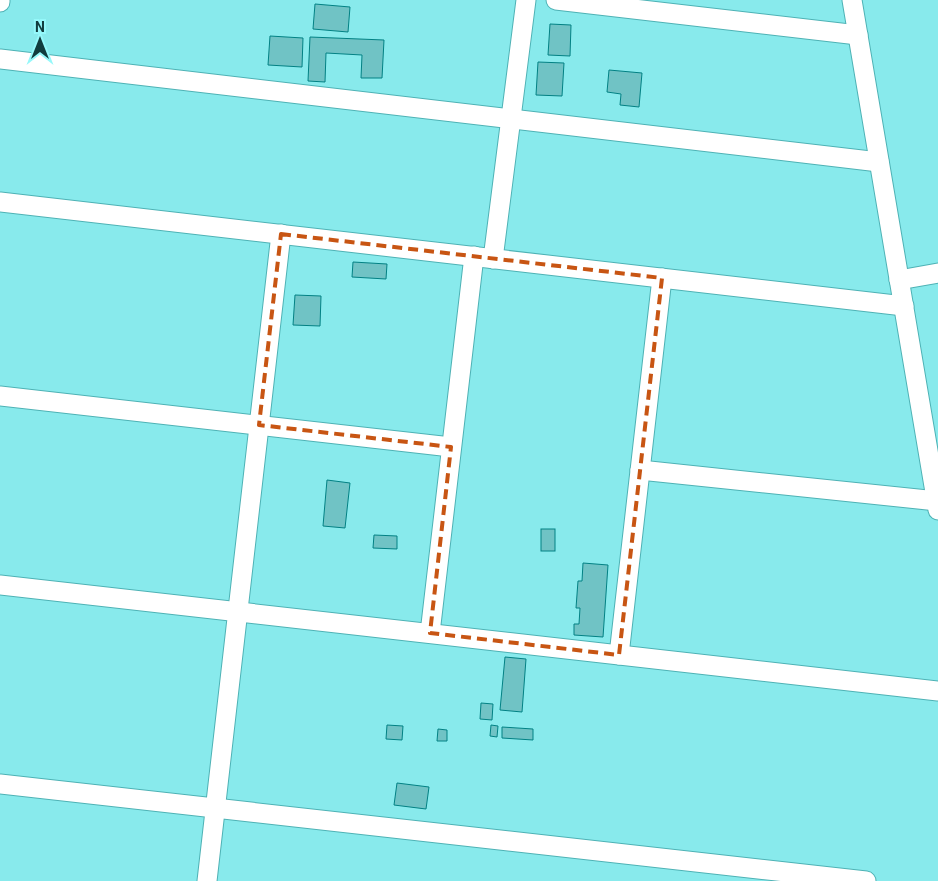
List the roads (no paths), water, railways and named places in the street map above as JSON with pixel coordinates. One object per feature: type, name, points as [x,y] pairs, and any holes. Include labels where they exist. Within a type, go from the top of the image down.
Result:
[{"type":"street","points":[[493,259],[526,0]]},
{"type":"street","points":[[556,0],[858,36]]},
{"type":"street","points":[[640,470],[937,506],[852,0]]},
{"type":"street","points":[[0,59],[879,162]]},
{"type":"street","points":[[0,202],[904,306]]},
{"type":"street","points":[[207,881],[280,234]]},
{"type":"street","points":[[430,633],[474,256]]},
{"type":"street","points":[[899,280],[938,273]]},
{"type":"street","points":[[619,655],[662,278]]},
{"type":"street","points":[[0,396],[452,447]]},
{"type":"street","points":[[0,585],[938,691]]},
{"type":"street","points":[[0,784],[779,876],[866,881]]}]
